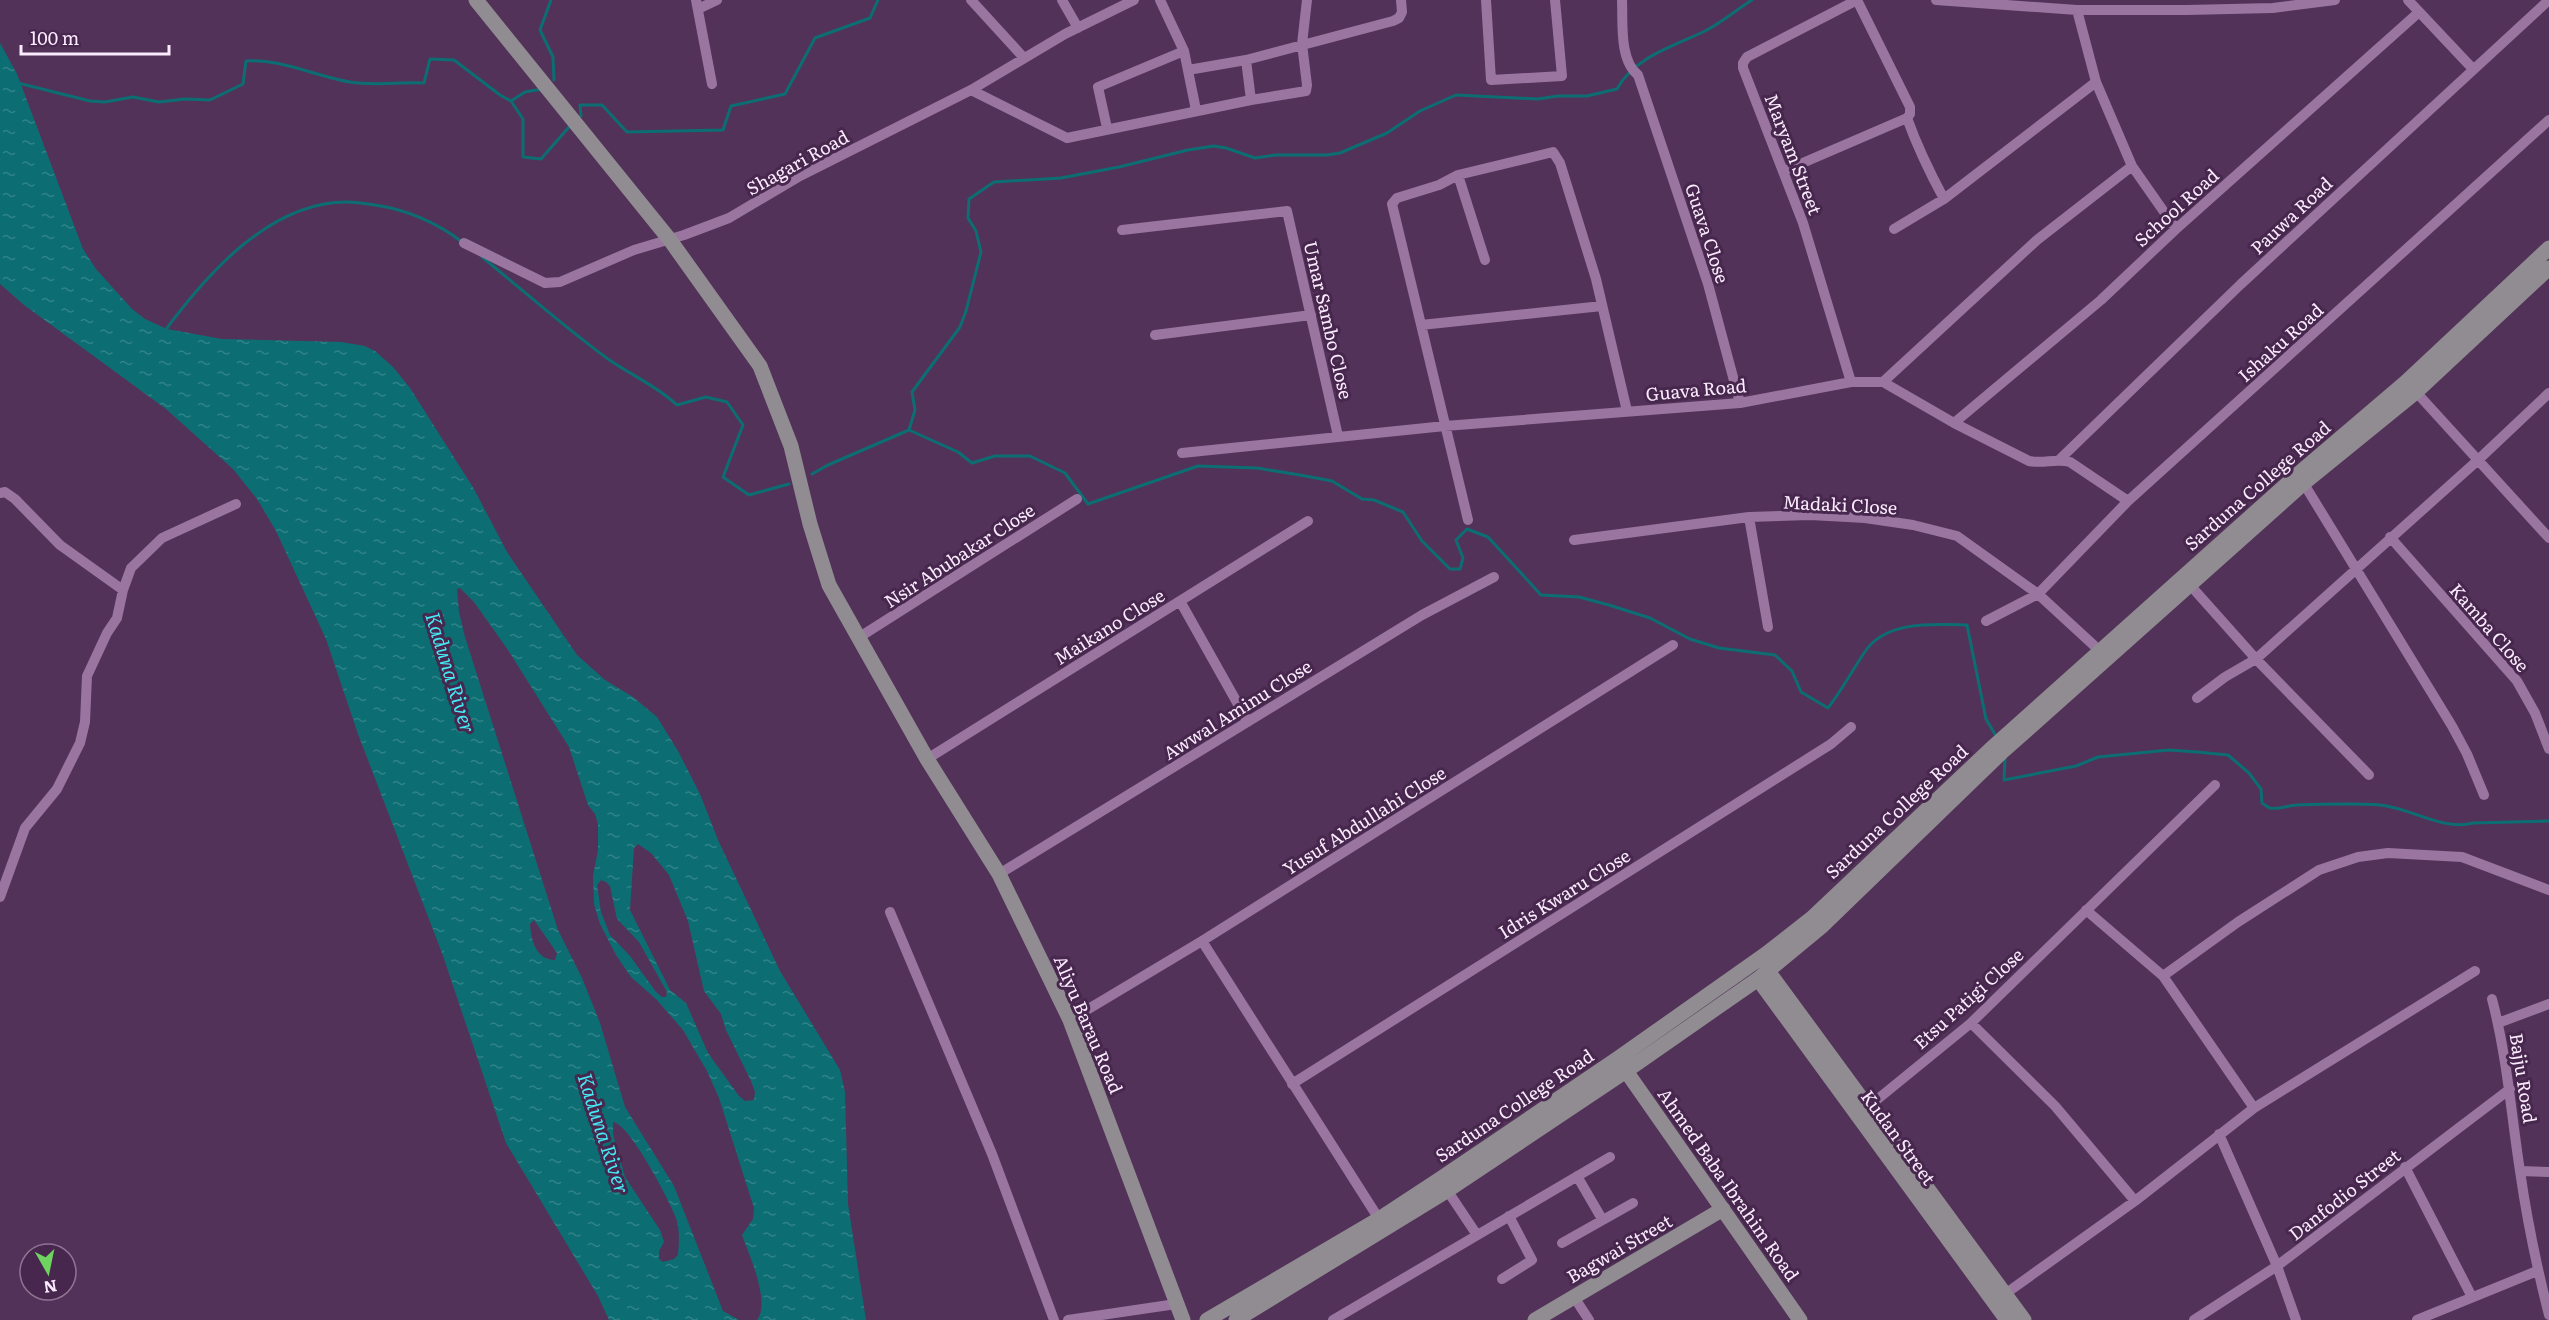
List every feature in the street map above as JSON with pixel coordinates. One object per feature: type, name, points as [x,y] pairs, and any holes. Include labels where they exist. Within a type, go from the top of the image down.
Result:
[{"type":"street","name":"Aliyu Barau Road","points":[[476,0],[670,240],[760,366],[791,446],[810,525],[829,585],[927,759],[999,873],[1070,1020],[1183,1320]]},
{"type":"street","points":[[711,84],[697,4],[717,0]]},
{"type":"street","points":[[970,0],[1024,58]]},
{"type":"street","points":[[1062,0],[1078,28]]},
{"type":"street","points":[[1160,0],[1184,51],[1196,110],[1193,111]]},
{"type":"street","points":[[972,90],[1067,138],[1193,111],[1306,91],[1302,44],[1306,0]]},
{"type":"street","points":[[1188,70],[1246,60],[1399,18],[1402,12],[1401,0]]},
{"type":"street","points":[[1486,0],[1491,80],[1562,76],[1555,0]]},
{"type":"street","name":"Guava Close","points":[[1622,0],[1626,58],[1632,70],[1638,75],[1708,284],[1740,403]]},
{"type":"street","points":[[1784,171],[1907,118],[1911,114],[1910,107],[1857,0]]},
{"type":"street","name":"Maryam Street","points":[[1851,382],[1803,223],[1743,63],[1747,57],[1857,0]]},
{"type":"street","points":[[1936,0],[2032,3],[2078,10],[2115,4],[2313,5],[2336,0]]},
{"type":"street","points":[[2408,0],[2473,69]]},
{"type":"street","name":"Pauwa Road","points":[[2060,459],[2241,284],[2549,0]]},
{"type":"street","name":"Shagari Road","points":[[464,243],[544,284],[560,282],[634,250],[670,240],[729,218],[800,176],[972,90],[1024,58],[1127,2]]},
{"type":"street","points":[[2078,10],[2096,82],[2132,166],[2176,229]]},
{"type":"street","name":"School Road","points":[[1954,423],[2101,300],[2176,229],[2418,13]]},
{"type":"street","points":[[1107,128],[1098,87],[1184,51]]},
{"type":"street","points":[[1246,60],[1251,100]]},
{"type":"street","points":[[1894,229],[1944,199],[2096,82]]},
{"type":"street","points":[[1907,118],[1920,154],[1944,199]]},
{"type":"street","name":"Ishaku Road","points":[[1986,621],[2038,594],[2128,501],[2549,120]]},
{"type":"street","points":[[1468,520],[1392,204],[1397,198],[1439,185],[1458,175],[1553,152],[1563,173],[1602,306],[1627,411]]},
{"type":"street","points":[[2128,501],[2070,462],[2060,459],[2039,464],[2029,461],[1954,423],[1883,382],[2037,240],[2132,166]]},
{"type":"street","points":[[1458,175],[1485,260]]},
{"type":"street","name":"Umar Sambo Close","points":[[1122,230],[1287,211],[1338,436]]},
{"type":"street","name":"Sarduna College Road","points":[[2011,738],[2190,585],[2300,479],[2549,248]]},
{"type":"street","name":"Sarduna College Road","points":[[1207,1320],[1379,1219],[1444,1184],[1803,926],[2011,738],[2100,651],[2300,479],[2416,392],[2549,268]]},
{"type":"street","points":[[1421,325],[1602,306]]},
{"type":"street","points":[[1155,335],[1311,315]]},
{"type":"street","name":"Guava Road","points":[[1182,453],[1445,426],[1740,403],[1851,382],[1883,382]]},
{"type":"street","points":[[2416,392],[2549,538]]},
{"type":"street","points":[[2197,698],[2225,677],[2256,659],[2477,461],[2549,393]]},
{"type":"street","points":[[2300,479],[2452,726],[2467,754],[2484,795]]},
{"type":"street","points":[[0,493],[5,492],[15,499],[60,545],[123,590]]},
{"type":"street","name":"Nsir Abubakar Close","points":[[858,638],[1077,499]]},
{"type":"street","points":[[0,897],[25,828],[57,789],[80,742],[85,722],[87,676],[107,633],[117,618],[131,568],[162,538],[236,504]]},
{"type":"street","name":"Madaki Close","points":[[1574,540],[1749,518],[1810,515],[1865,518],[1913,525],[1957,536],[2038,594],[2100,651]]},
{"type":"street","points":[[1749,518],[1768,627]]},
{"type":"street","name":"Maikano Close","points":[[927,759],[1308,521]]},
{"type":"street","name":"Kamba Close","points":[[2390,537],[2517,681],[2535,713],[2549,749]]},
{"type":"street","name":"Awwal Aminu Close","points":[[999,873],[1422,615],[1494,577]]},
{"type":"street","points":[[2190,585],[2256,659],[2369,775]]},
{"type":"street","points":[[1180,601],[1248,722]]},
{"type":"street","name":"Yusuf Abdullahi Close","points":[[1070,1020],[1202,941],[1673,645]]},
{"type":"street","name":"Idris Kwaru Close","points":[[1292,1084],[1831,744],[1851,727]]},
{"type":"street","name":"Sarduna College Road","points":[[1236,1320],[1444,1184],[1626,1071],[1763,975],[1821,927],[1998,750]]},
{"type":"street","name":"Etsu Patigi Close","points":[[1869,1107],[1971,1023],[2215,786]]},
{"type":"street","points":[[2163,976],[2238,922],[2319,870],[2358,857],[2388,853],[2462,857],[2549,890]]},
{"type":"street","points":[[2086,910],[2163,976],[2254,1108]]},
{"type":"street","points":[[890,912],[992,1154],[1054,1320]]},
{"type":"street","points":[[1202,941],[1379,1219]]},
{"type":"street","points":[[2005,1294],[2134,1201],[2254,1108],[2475,971]]},
{"type":"street","points":[[1763,975],[1869,1107],[2024,1320]]},
{"type":"street","name":"Kudan Street","points":[[1763,975],[2007,1320]]},
{"type":"street","name":"Bajju Road","points":[[2492,999],[2510,1089],[2520,1171],[2537,1270],[2549,1315]]},
{"type":"street","points":[[2498,1023],[2549,1004]]},
{"type":"street","points":[[1971,1023],[2055,1106],[2134,1201]]},
{"type":"street","name":"Ahmed Baba Ibrahim Road","points":[[1626,1071],[1800,1320]]},
{"type":"street","name":"Danfodio Street","points":[[2194,1320],[2277,1266],[2510,1089]]},
{"type":"street","points":[[2219,1134],[2277,1266],[2296,1320]]},
{"type":"street","points":[[1333,1320],[1349,1316],[1477,1235],[1610,1156]]},
{"type":"street","points":[[2405,1167],[2472,1298]]},
{"type":"street","points":[[2520,1171],[2549,1172]]},
{"type":"street","points":[[1577,1176],[1602,1219]]},
{"type":"street","points":[[1444,1184],[1477,1235]]},
{"type":"street","points":[[1562,1243],[1633,1203]]},
{"type":"street","name":"Bagwai Street","points":[[1535,1320],[1723,1209]]},
{"type":"street","points":[[1502,1279],[1532,1260],[1509,1216]]},
{"type":"street","points":[[2424,1319],[2537,1270]]},
{"type":"street","points":[[1574,1297],[1589,1320]]},
{"type":"street","points":[[1068,1320],[1176,1304]]},
{"type":"water","name":"Kaduna River","points":[[0,43],[17,74],[83,249],[96,269],[132,309],[145,319],[167,329],[222,339],[341,342],[365,346],[375,351],[393,367],[410,388],[474,489],[507,552],[577,655],[605,680],[633,697],[657,717],[700,794],[718,840],[780,971],[840,1070],[845,1092],[848,1204],[866,1320],[757,1320],[762,1302],[754,1266],[742,1235],[753,1219],[754,1208],[719,1098],[707,1071],[683,1030],[656,999],[631,977],[616,955],[600,924],[594,904],[593,876],[598,850],[598,824],[595,814],[588,805],[569,747],[508,650],[474,602],[460,588],[457,589],[459,612],[465,637],[558,930],[582,978],[600,1023],[625,1107],[674,1186],[723,1311],[739,1320],[609,1320],[598,1296],[506,1143],[442,953],[358,734],[326,639],[276,531],[257,499],[233,469],[166,409],[24,305],[0,284]],"holes":[[[638,844],[651,853],[669,875],[688,921],[704,991],[721,1014],[726,1030],[751,1081],[755,1092],[754,1100],[745,1101],[739,1096],[708,1053],[686,1003],[670,990],[630,910],[634,848]],[[601,880],[610,886],[617,919],[639,942],[667,992],[666,997],[656,992],[630,956],[610,935],[601,912],[597,885]],[[534,920],[557,953],[555,960],[543,957],[539,953],[533,942],[530,924]],[[613,1122],[629,1135],[666,1196],[678,1227],[678,1255],[674,1259],[663,1262],[659,1259],[659,1251],[664,1242],[660,1230],[625,1177],[613,1134]]]},
{"type":"waterway","points":[[551,0],[540,30],[553,57],[554,80]]},
{"type":"waterway","points":[[581,116],[580,105],[602,105],[627,132],[723,130],[731,106],[785,94],[815,38],[870,18],[878,0]]},
{"type":"waterway","points":[[909,430],[915,410],[912,392],[960,327],[966,311],[981,252],[976,231],[968,218],[969,199],[994,182],[1061,178],[1214,146],[1255,158],[1276,155],[1327,155],[1340,153],[1387,133],[1420,111],[1456,95],[1538,99],[1587,96],[1617,89],[1624,78],[1644,61],[1711,28],[1752,0]]},
{"type":"waterway","points":[[18,83],[90,101],[105,102],[133,97],[159,102],[185,99],[210,100],[243,84],[246,61],[272,62],[337,80],[377,84],[424,83],[430,59],[454,60],[511,101],[523,119],[523,157],[541,159],[569,127]]},
{"type":"waterway","points":[[511,101],[525,92],[542,89]]},
{"type":"waterway","points":[[164,332],[200,288],[243,245],[292,214],[319,205],[351,202],[398,210],[432,223],[462,242]]},
{"type":"waterway","points":[[482,257],[592,347],[677,405],[706,397],[727,402],[743,425],[723,477],[749,495],[789,484]]},
{"type":"waterway","points":[[812,474],[909,430],[958,452],[972,463],[995,456],[1030,456],[1065,473],[1088,504],[1198,466],[1257,468],[1332,481],[1362,499],[1374,500],[1403,512],[1422,541],[1450,569],[1460,569],[1463,558],[1456,540],[1467,529],[1488,537],[1541,595],[1579,597],[1650,618],[1690,639],[1719,648],[1775,655],[1792,671],[1801,692],[1828,708],[1864,653],[1873,642],[1884,635],[1911,626],[1967,625],[1986,719],[1996,736]]},
{"type":"waterway","points":[[2005,758],[2004,780],[2076,766],[2098,757],[2169,750],[2228,755],[2249,773],[2261,789],[2262,803],[2270,808],[2297,805],[2370,804],[2392,807],[2450,824],[2549,821]]}]
